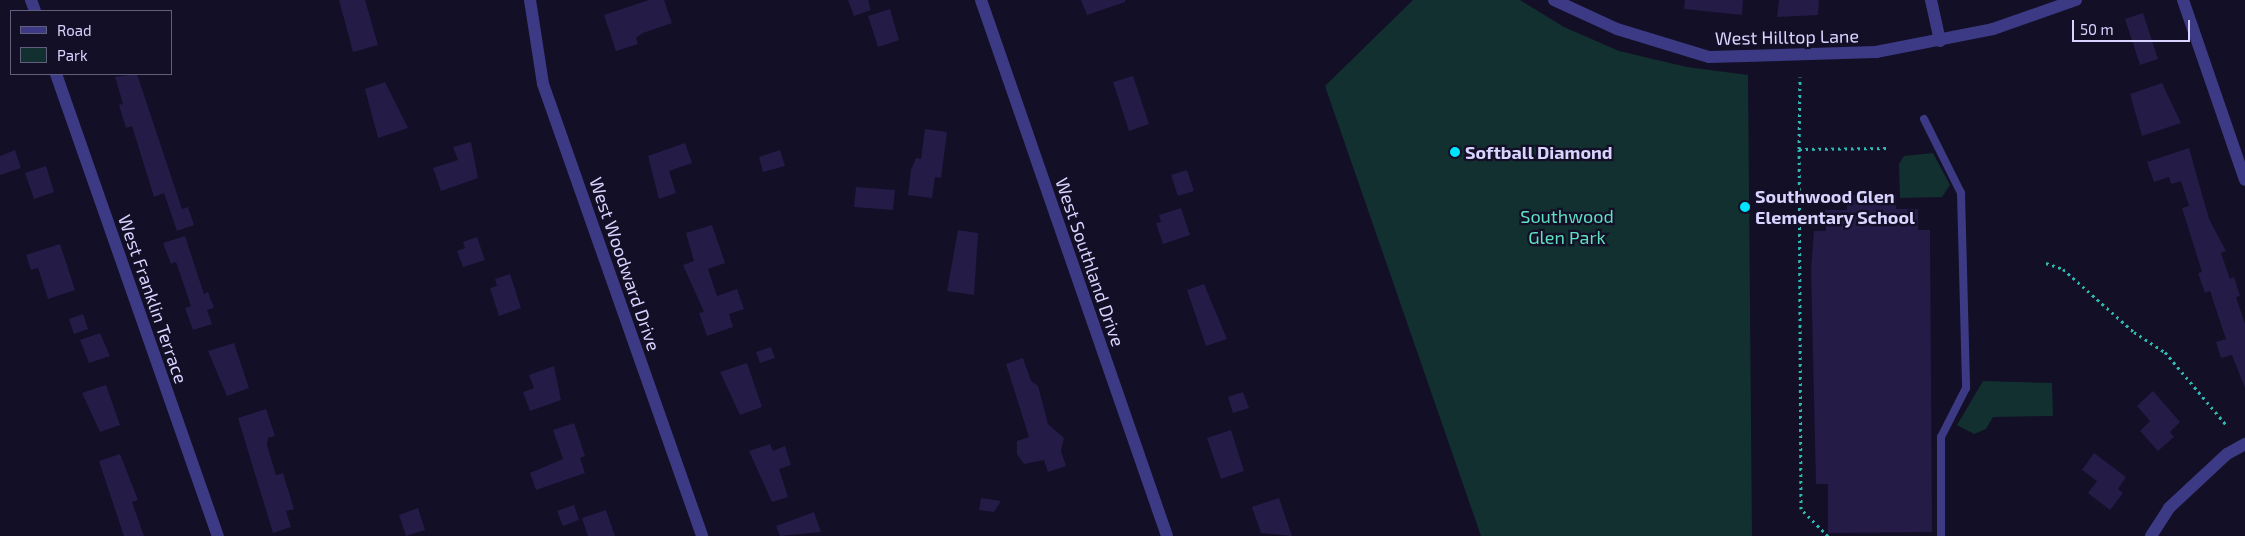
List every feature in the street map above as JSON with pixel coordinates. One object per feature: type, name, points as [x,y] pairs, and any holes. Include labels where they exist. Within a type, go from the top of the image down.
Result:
[{"type":"street","name":"West Woodward Drive","points":[[530,0],[543,84],[702,536]]},
{"type":"street","name":"West Southland Drive","points":[[981,0],[1167,536]]},
{"type":"street","name":"West Hilltop Lane","points":[[1554,0],[1617,29],[1709,57],[1842,55],[1940,41],[1993,29],[2076,0]]},
{"type":"street","points":[[1931,0],[1940,41]]},
{"type":"street","points":[[2182,0],[2245,180]]},
{"type":"street","name":"West Franklin Terrace","points":[[56,75],[218,536]]},
{"type":"street","points":[[2151,536],[2169,508],[2228,454],[2245,444]]},
{"type":"lane","points":[[1924,119],[1961,193],[1966,388],[1941,437],[1941,536]]},
{"type":"path","points":[[1800,77],[1801,509],[1822,534],[1828,536]]},
{"type":"path","points":[[1799,149],[1890,148]]},
{"type":"path","points":[[2046,263],[2064,269],[2134,332],[2165,352],[2227,426]]},
{"type":"green space","name":"Southwood Glen Park","points":[[1413,0],[1520,0],[1564,27],[1619,51],[1687,67],[1748,75],[1752,536],[1481,536],[1325,86]]},
{"type":"green space","points":[[1933,153],[1950,185],[1942,197],[1900,198],[1899,164],[1904,156]]},
{"type":"green space","points":[[1983,381],[2052,383],[2053,416],[1993,417],[1986,429],[1974,434],[1957,425]]},
{"type":"building","points":[[339,0],[365,0],[378,45],[353,52]]},
{"type":"building","points":[[649,0],[664,0],[672,23],[643,33],[636,38],[638,44],[616,51],[604,15]]},
{"type":"building","points":[[848,0],[868,0],[871,10],[854,16]]},
{"type":"building","points":[[1081,0],[1125,0],[1125,2],[1087,15]]},
{"type":"building","points":[[1685,0],[1743,0],[1742,15],[1684,9]]},
{"type":"building","points":[[1779,0],[1819,0],[1818,15],[1777,17]]},
{"type":"building","points":[[890,9],[899,40],[878,47],[868,16]]},
{"type":"building","points":[[2143,13],[2158,59],[2140,65],[2125,19]]},
{"type":"building","points":[[137,75],[182,209],[188,207],[194,225],[177,231],[164,193],[154,197],[132,126],[126,128],[119,105],[123,104],[115,77]]},
{"type":"building","points":[[1133,76],[1149,124],[1129,131],[1113,82]]},
{"type":"building","points":[[385,82],[408,128],[378,138],[365,89]]},
{"type":"building","points":[[2162,83],[2181,123],[2142,136],[2130,94]]},
{"type":"building","points":[[925,129],[947,132],[941,178],[935,177],[932,198],[908,195],[911,170],[916,158],[921,159]]},
{"type":"building","points":[[471,142],[478,178],[441,191],[433,168],[458,160],[453,147]]},
{"type":"building","points":[[685,143],[692,163],[669,171],[676,193],[659,199],[648,156]]},
{"type":"building","points":[[2189,148],[2209,219],[2226,251],[2221,253],[2230,279],[2234,277],[2240,296],[2236,297],[2245,324],[2245,388],[2232,355],[2221,358],[2216,342],[2226,339],[2210,291],[2205,293],[2198,273],[2202,272],[2182,208],[2189,206],[2181,181],[2171,184],[2169,177],[2154,182],[2147,162]]},
{"type":"building","points":[[15,150],[21,168],[0,175],[0,156]]},
{"type":"building","points":[[780,150],[785,166],[763,172],[759,157]]},
{"type":"building","points":[[46,166],[54,192],[34,199],[25,173]]},
{"type":"building","points":[[1187,170],[1194,191],[1178,196],[1171,175]]},
{"type":"building","points":[[856,187],[895,190],[893,210],[854,207]]},
{"type":"building","points":[[1847,195],[1896,195],[1896,209],[1918,209],[1918,230],[1930,230],[1932,532],[1828,533],[1828,484],[1816,484],[1811,268],[1814,231],[1826,231],[1825,210],[1847,210]]},
{"type":"building","points":[[1181,208],[1190,235],[1163,244],[1156,223],[1161,222],[1159,215]]},
{"type":"building","points":[[712,225],[725,263],[708,269],[717,296],[737,289],[744,309],[729,314],[733,327],[707,336],[699,313],[704,312],[683,265],[694,261],[686,233]]},
{"type":"building","points":[[958,230],[978,233],[974,295],[947,291]]},
{"type":"building","points":[[185,236],[204,294],[208,292],[214,308],[207,310],[212,324],[193,330],[185,308],[191,306],[176,262],[171,264],[163,243]]},
{"type":"building","points":[[477,237],[485,260],[463,267],[457,251],[465,248],[463,242]]},
{"type":"building","points":[[60,244],[75,290],[48,299],[38,268],[31,270],[26,255]]},
{"type":"building","points":[[510,274],[521,308],[499,316],[490,288],[497,286],[495,279]]},
{"type":"building","points":[[1204,284],[1227,339],[1206,346],[1187,290]]},
{"type":"building","points":[[83,314],[88,329],[74,334],[69,319]]},
{"type":"building","points":[[100,333],[110,356],[89,363],[80,340]]},
{"type":"building","points":[[234,343],[249,388],[227,396],[208,351]]},
{"type":"building","points":[[771,347],[775,358],[760,363],[756,352]]},
{"type":"building","points":[[1023,358],[1031,381],[1038,386],[1048,424],[1064,438],[1061,451],[1066,466],[1048,472],[1044,460],[1024,464],[1017,454],[1017,441],[1029,437],[1006,364]]},
{"type":"building","points":[[747,363],[762,407],[740,415],[720,372]]},
{"type":"building","points":[[554,366],[561,400],[530,411],[523,392],[534,388],[529,375]]},
{"type":"building","points":[[106,385],[120,425],[100,432],[82,393]]},
{"type":"building","points":[[2153,391],[2180,422],[2170,432],[2174,437],[2158,451],[2140,431],[2150,421],[2137,406]]},
{"type":"building","points":[[1243,392],[1249,408],[1233,413],[1228,397]]},
{"type":"building","points":[[266,409],[275,436],[268,438],[267,445],[276,475],[283,473],[294,509],[286,511],[291,527],[273,533],[238,418]]},
{"type":"building","points":[[574,423],[585,456],[580,458],[585,473],[536,490],[530,473],[563,459],[553,430]]},
{"type":"building","points":[[1231,430],[1244,471],[1221,479],[1207,438]]},
{"type":"building","points":[[770,444],[773,451],[785,446],[791,465],[779,469],[788,497],[772,502],[749,451]]},
{"type":"building","points":[[2094,453],[2126,477],[2118,489],[2123,493],[2110,510],[2088,493],[2097,481],[2082,470]]},
{"type":"building","points":[[120,454],[138,500],[132,502],[144,536],[124,536],[99,461]]},
{"type":"building","points":[[981,498],[1001,501],[994,512],[979,510]]},
{"type":"building","points":[[1279,498],[1292,536],[1261,533],[1252,507]]},
{"type":"building","points":[[574,505],[579,520],[563,526],[557,511]]},
{"type":"building","points":[[418,508],[425,530],[406,536],[399,515]]},
{"type":"building","points":[[606,510],[615,536],[588,536],[582,518]]},
{"type":"building","points":[[814,512],[821,532],[780,536],[776,526]]},
{"type":"place","name":"Softball Diamond","points":[[1455,152]]},
{"type":"place","name":"Southwood Glen Elementary School","points":[[1745,207]]}]
